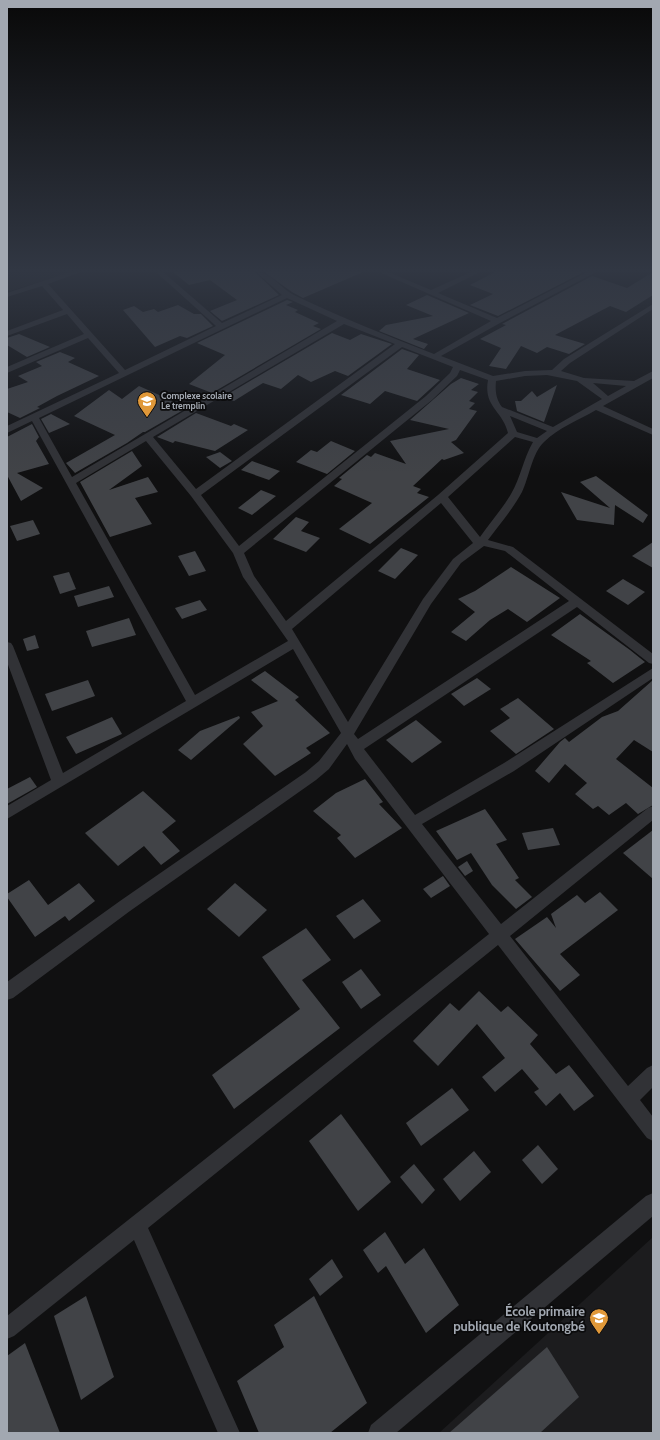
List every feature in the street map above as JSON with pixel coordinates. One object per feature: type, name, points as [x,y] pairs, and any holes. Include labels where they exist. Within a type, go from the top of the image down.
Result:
[{"type":"street","points":[[7,370],[77,339]]},
{"type":"street","points":[[94,339],[124,374]]},
{"type":"street","points":[[7,430],[196,339]]},
{"type":"street","points":[[70,482],[311,339]]},
{"type":"street","points":[[392,339],[492,380],[514,374],[555,372],[581,380],[635,384]]},
{"type":"street","points":[[436,356],[465,339]]},
{"type":"street","points":[[555,372],[567,361],[601,339]]},
{"type":"street","points":[[195,494],[402,343]]},
{"type":"street","points":[[238,552],[429,398],[454,374],[458,365]]},
{"type":"street","points":[[7,992],[124,906],[311,776],[324,764],[348,733],[427,602],[457,561],[468,551],[481,543],[516,494],[525,474],[530,455],[539,441],[554,430],[653,374]]},
{"type":"street","points":[[285,628],[442,497],[513,434],[513,428],[498,408],[490,394],[492,380]]},
{"type":"street","points":[[581,380],[607,399]]},
{"type":"street","points":[[597,406],[653,432]]},
{"type":"street","points":[[498,408],[554,430]]},
{"type":"street","points":[[34,417],[193,702]]},
{"type":"street","points":[[513,434],[539,441]]},
{"type":"street","points":[[147,436],[195,494],[238,552],[249,577],[295,642],[348,733],[355,748],[414,822],[451,873],[653,1132]]},
{"type":"street","points":[[442,497],[474,539],[481,543],[509,549],[653,660]]},
{"type":"street","points":[[355,748],[576,602]]},
{"type":"street","points":[[7,813],[295,642]]},
{"type":"street","points":[[7,646],[59,782]]},
{"type":"street","points":[[414,822],[509,767],[653,672]]},
{"type":"street","points":[[7,1329],[653,812]]},
{"type":"street","points":[[628,1099],[653,1074]]},
{"type":"street","points":[[379,1433],[653,1203]]},
{"type":"street","points":[[137,1225],[230,1433]]},
{"type":"shaded area","name":"École primaire publique de Koutongbé","points":[[653,1237],[653,1433],[439,1433]]},
{"type":"building","points":[[7,339],[31,339],[50,347],[27,357],[7,345]]},
{"type":"building","points":[[148,339],[173,339],[155,347]]},
{"type":"building","points":[[205,339],[304,339],[212,393],[189,384],[225,355],[197,343]]},
{"type":"building","points":[[321,339],[377,339],[392,344],[348,376],[335,371],[311,382],[298,375],[281,389],[263,383],[234,401],[223,397]]},
{"type":"building","points":[[400,339],[414,339],[428,344],[424,349]]},
{"type":"building","points":[[480,339],[569,339],[585,344],[569,354],[547,347],[537,353],[521,346],[506,369],[489,366],[501,348]]},
{"type":"building","points":[[402,349],[419,355],[407,369],[440,380],[417,401],[385,391],[370,404],[341,395]]},
{"type":"building","points":[[60,352],[75,358],[68,362],[99,376],[57,396],[37,407],[40,408],[20,418],[7,412],[7,389],[28,382],[18,376],[42,366],[36,362]]},
{"type":"building","points":[[461,378],[479,384],[471,390],[478,392],[469,401],[475,403],[469,409],[477,411],[456,440],[451,442],[464,453],[444,460],[442,459],[413,486],[421,489],[417,493],[429,497],[370,544],[339,529],[372,503],[334,486],[342,479],[339,478],[367,455],[371,457],[375,453],[406,464],[390,441],[449,429],[410,420],[451,384]]},
{"type":"building","points":[[557,385],[544,422],[517,411],[515,401],[521,401],[532,391],[537,397]]},
{"type":"building","points":[[139,386],[184,406],[182,408],[185,409],[143,432],[75,473],[66,463],[115,435],[74,416],[109,390],[122,399]]},
{"type":"building","points":[[196,413],[231,426],[234,424],[248,430],[215,451],[175,441],[173,443],[157,437]]},
{"type":"building","points":[[51,414],[70,424],[49,433],[41,419]]},
{"type":"building","points":[[32,424],[39,437],[36,441],[49,464],[17,473],[43,488],[21,501],[7,475],[7,437]]},
{"type":"building","points":[[331,441],[355,451],[327,474],[296,462],[311,450],[317,452]]},
{"type":"building","points":[[132,451],[142,466],[109,490],[148,477],[158,492],[135,498],[152,524],[110,537],[80,482]]},
{"type":"building","points":[[220,452],[232,461],[220,468],[206,457]]},
{"type":"building","points":[[252,461],[280,471],[269,480],[241,470]]},
{"type":"building","points":[[596,476],[648,515],[643,523],[615,505],[614,525],[577,520],[561,492],[610,508],[580,482]]},
{"type":"building","points":[[261,490],[276,496],[252,515],[238,508]]},
{"type":"building","points":[[296,517],[309,522],[301,531],[320,538],[306,552],[273,539]]},
{"type":"building","points":[[33,520],[40,534],[17,541],[10,526]]},
{"type":"building","points":[[653,542],[653,568],[632,556]]},
{"type":"building","points":[[401,548],[418,555],[395,579],[378,571]]},
{"type":"building","points":[[195,551],[206,571],[189,576],[178,556]]},
{"type":"building","points":[[511,567],[560,598],[527,622],[508,609],[490,620],[466,641],[451,632],[475,612],[458,599],[475,591]]},
{"type":"building","points":[[69,572],[76,589],[60,594],[53,576]]},
{"type":"building","points":[[623,579],[645,592],[628,605],[606,591]]},
{"type":"building","points":[[109,586],[114,597],[78,607],[74,596]]},
{"type":"building","points":[[200,600],[207,610],[182,619],[175,608]]},
{"type":"building","points":[[580,614],[645,662],[613,683],[587,663],[591,661],[551,635]]},
{"type":"building","points":[[129,618],[136,635],[92,647],[86,631]]},
{"type":"building","points":[[35,635],[39,648],[27,651],[23,639]]},
{"type":"building","points":[[265,671],[299,697],[295,700],[330,733],[306,748],[311,753],[275,776],[243,744],[263,726],[251,712],[278,701],[251,680]]},
{"type":"building","points":[[477,678],[491,689],[464,706],[451,694]]},
{"type":"building","points":[[88,680],[95,696],[52,711],[45,694]]},
{"type":"building","points":[[653,680],[653,752],[634,740],[616,759],[653,788],[653,805],[638,814],[626,803],[609,815],[598,806],[593,809],[575,794],[587,783],[565,764],[549,783],[535,771],[565,738],[569,742],[602,717],[618,711]]},
{"type":"building","points":[[518,698],[554,729],[516,754],[490,731],[510,718],[500,709]]},
{"type":"building","points":[[239,716],[240,718],[191,760],[178,750],[200,731]]},
{"type":"building","points":[[112,717],[122,734],[76,754],[66,737]]},
{"type":"building","points":[[416,720],[442,742],[412,763],[386,740]]},
{"type":"building","points":[[30,777],[37,787],[7,804],[7,789]]},
{"type":"building","points":[[365,779],[383,802],[379,804],[402,828],[355,858],[337,838],[341,835],[313,811],[336,793]]},
{"type":"building","points":[[143,791],[176,821],[162,832],[180,851],[161,865],[144,846],[118,866],[85,833]]},
{"type":"building","points":[[485,809],[507,840],[496,844],[519,878],[515,880],[532,897],[516,909],[492,885],[471,853],[457,860],[436,831]]},
{"type":"building","points":[[553,828],[560,845],[528,850],[522,833]]},
{"type":"building","points":[[653,830],[653,879],[623,853]]},
{"type":"building","points":[[467,861],[473,871],[465,876],[458,867]]},
{"type":"building","points":[[443,876],[450,886],[431,898],[423,889]]},
{"type":"building","points":[[29,880],[48,905],[79,883],[95,901],[69,921],[65,916],[35,937],[7,897],[7,894]]},
{"type":"building","points":[[235,883],[267,910],[239,937],[207,909]]},
{"type":"building","points":[[600,892],[618,910],[560,954],[580,975],[560,991],[515,939],[547,917],[556,928],[551,914],[577,895],[585,903]]},
{"type":"building","points":[[363,899],[381,921],[354,939],[336,916]]},
{"type":"building","points":[[306,928],[331,960],[302,980],[340,1028],[234,1109],[212,1075],[300,1009],[262,957]]},
{"type":"building","points":[[361,969],[381,995],[361,1009],[342,982]]},
{"type":"building","points":[[479,991],[501,1012],[508,1006],[538,1035],[530,1044],[556,1074],[569,1065],[594,1096],[574,1111],[560,1093],[546,1106],[534,1092],[539,1089],[522,1069],[495,1092],[482,1077],[505,1058],[477,1024],[438,1066],[413,1041],[450,1003],[459,1011]]},
{"type":"building","points":[[452,1088],[469,1110],[421,1146],[406,1123]]},
{"type":"building","points":[[341,1114],[391,1182],[358,1211],[309,1141]]},
{"type":"building","points":[[538,1145],[558,1169],[542,1184],[522,1160]]},
{"type":"building","points":[[474,1151],[491,1172],[460,1201],[443,1179]]},
{"type":"building","points":[[414,1164],[435,1190],[422,1204],[400,1177]]},
{"type":"building","points":[[385,1232],[405,1264],[424,1248],[459,1305],[426,1333],[386,1266],[378,1273],[363,1250]]},
{"type":"building","points":[[332,1259],[343,1277],[320,1296],[309,1279]]},
{"type":"building","points":[[86,1296],[114,1377],[81,1400],[54,1316]]},
{"type":"building","points":[[314,1296],[367,1403],[330,1433],[259,1433],[237,1381],[284,1347],[274,1325]]},
{"type":"building","points":[[25,1343],[60,1433],[7,1433],[7,1356]]},
{"type":"building","points":[[547,1347],[579,1397],[540,1433],[449,1433]]},
{"type":"place","name":"Complexe scolaire Le tremplin","points":[[147,418]]},
{"type":"place","name":"École primaire publique de Koutongbé","points":[[599,1335]]}]
